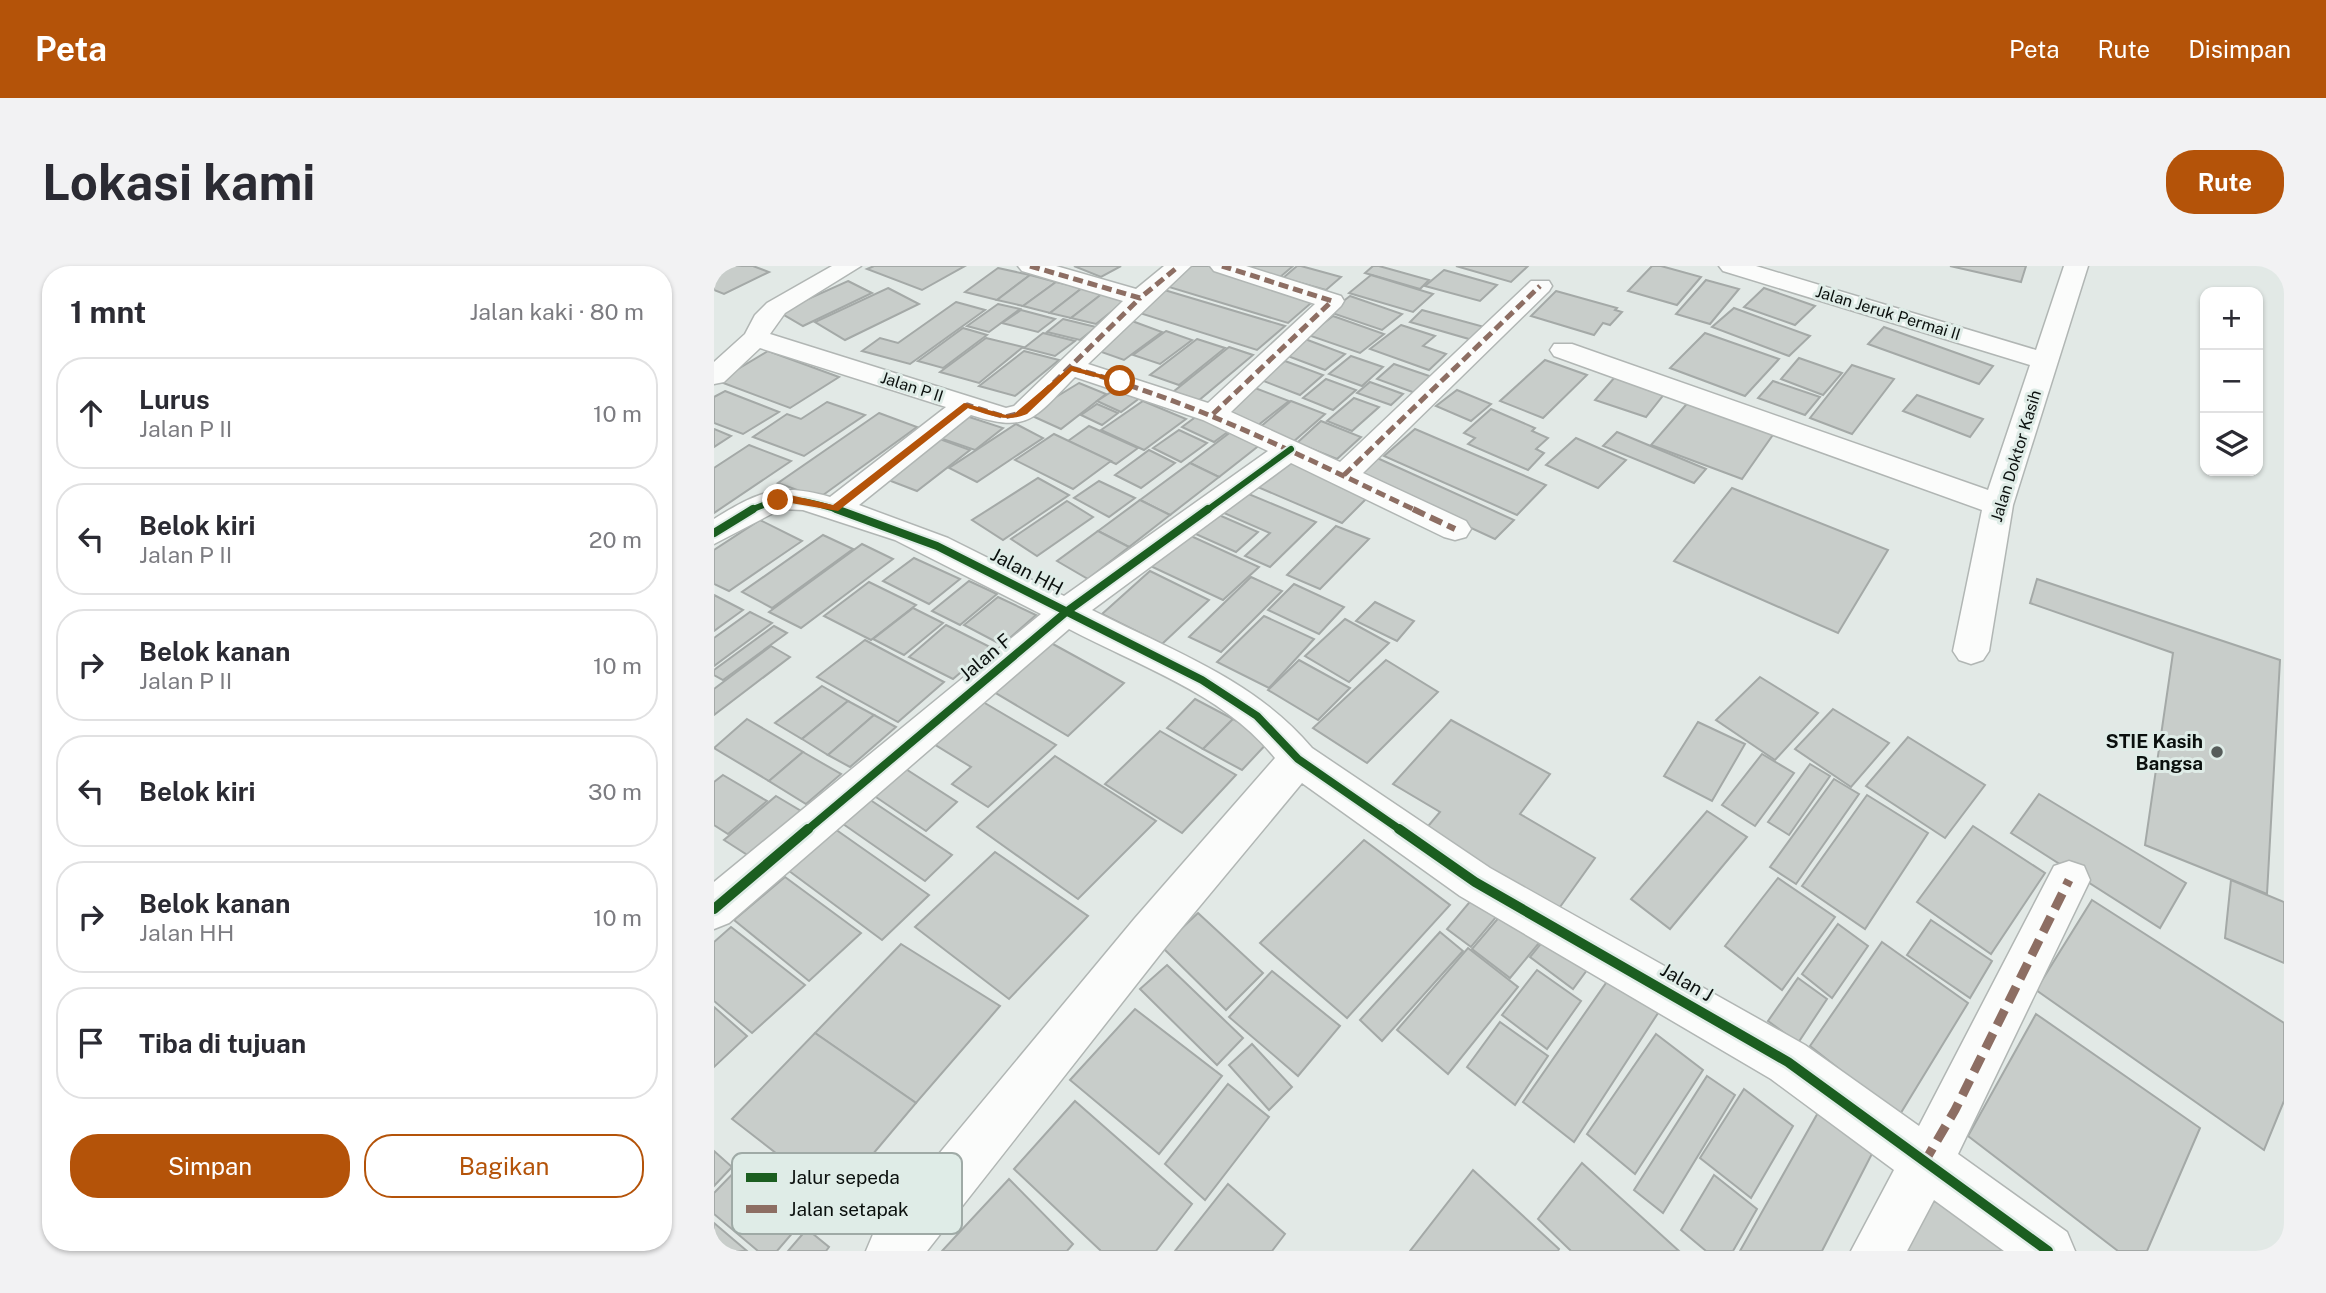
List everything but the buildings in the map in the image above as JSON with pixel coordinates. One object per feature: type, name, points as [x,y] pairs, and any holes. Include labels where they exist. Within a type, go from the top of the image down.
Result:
[{"type":"street","points":[[714,376],[756,338],[764,320],[776,308],[849,266]]},
{"type":"street","points":[[1030,266],[1140,298]]},
{"type":"street","points":[[1179,266],[1140,298],[1071,368],[1120,381],[1213,414],[1455,528]]},
{"type":"street","points":[[1213,414],[1332,301],[1222,266]]},
{"type":"street","name":"Jalan Jeruk Permai II","points":[[1731,266],[1807,276],[2046,361]]},
{"type":"street","name":"Jalan Doktor Kasih","points":[[1971,650],[1998,505],[2076,266]]},
{"type":"street","points":[[1344,475],[1540,286]]},
{"type":"street","name":"Jalan P II","points":[[756,338],[1005,417],[1024,412],[1071,368]]},
{"type":"street","points":[[1563,350],[1998,505]]},
{"type":"street","points":[[834,509],[967,405]]},
{"type":"street","name":"Jalan F","points":[[714,909],[1066,612],[1291,449]]},
{"type":"street","name":"Jalan HH","points":[[714,533],[778,500],[790,498],[888,524],[937,545],[1181,669],[1249,711],[1285,739],[1298,759]]},
{"type":"street","points":[[962,1165],[1150,933],[1298,759]]},
{"type":"street","name":"Jalan J","points":[[1298,759],[1475,882],[1788,1062],[2048,1251]]},
{"type":"street","points":[[1878,1251],[1955,1110],[2069,880]]},
{"type":"street","points":[[892,1251],[906,1234]]},
{"type":"marked path","points":[[1030,266],[1140,298],[1179,266]]},
{"type":"marked path","points":[[1213,414],[1332,301],[1222,266]]},
{"type":"marked path","points":[[1344,475],[1540,286]]},
{"type":"marked path","points":[[834,509],[967,405],[1005,417],[1024,412],[1140,298]]},
{"type":"marked path","points":[[1071,368],[1120,381],[1213,414],[1455,529]]},
{"type":"marked path","points":[[1924,1163],[1955,1110],[2069,880]]},
{"type":"cycle path","points":[[714,909],[1066,612],[1291,449]]},
{"type":"cycle path","points":[[714,533],[751,510],[781,498],[823,505],[874,521],[937,546],[1202,680],[1257,716],[1280,737],[1298,759],[1475,882],[1788,1062],[2048,1251]]},
{"type":"place","name":"STIE Kasih Bangsa","points":[[2217,752]]},
{"type":"route","points":[[778,500],[790,498],[834,509],[967,405],[1005,417],[1016,416],[1024,412],[1071,368],[1120,381]]}]
